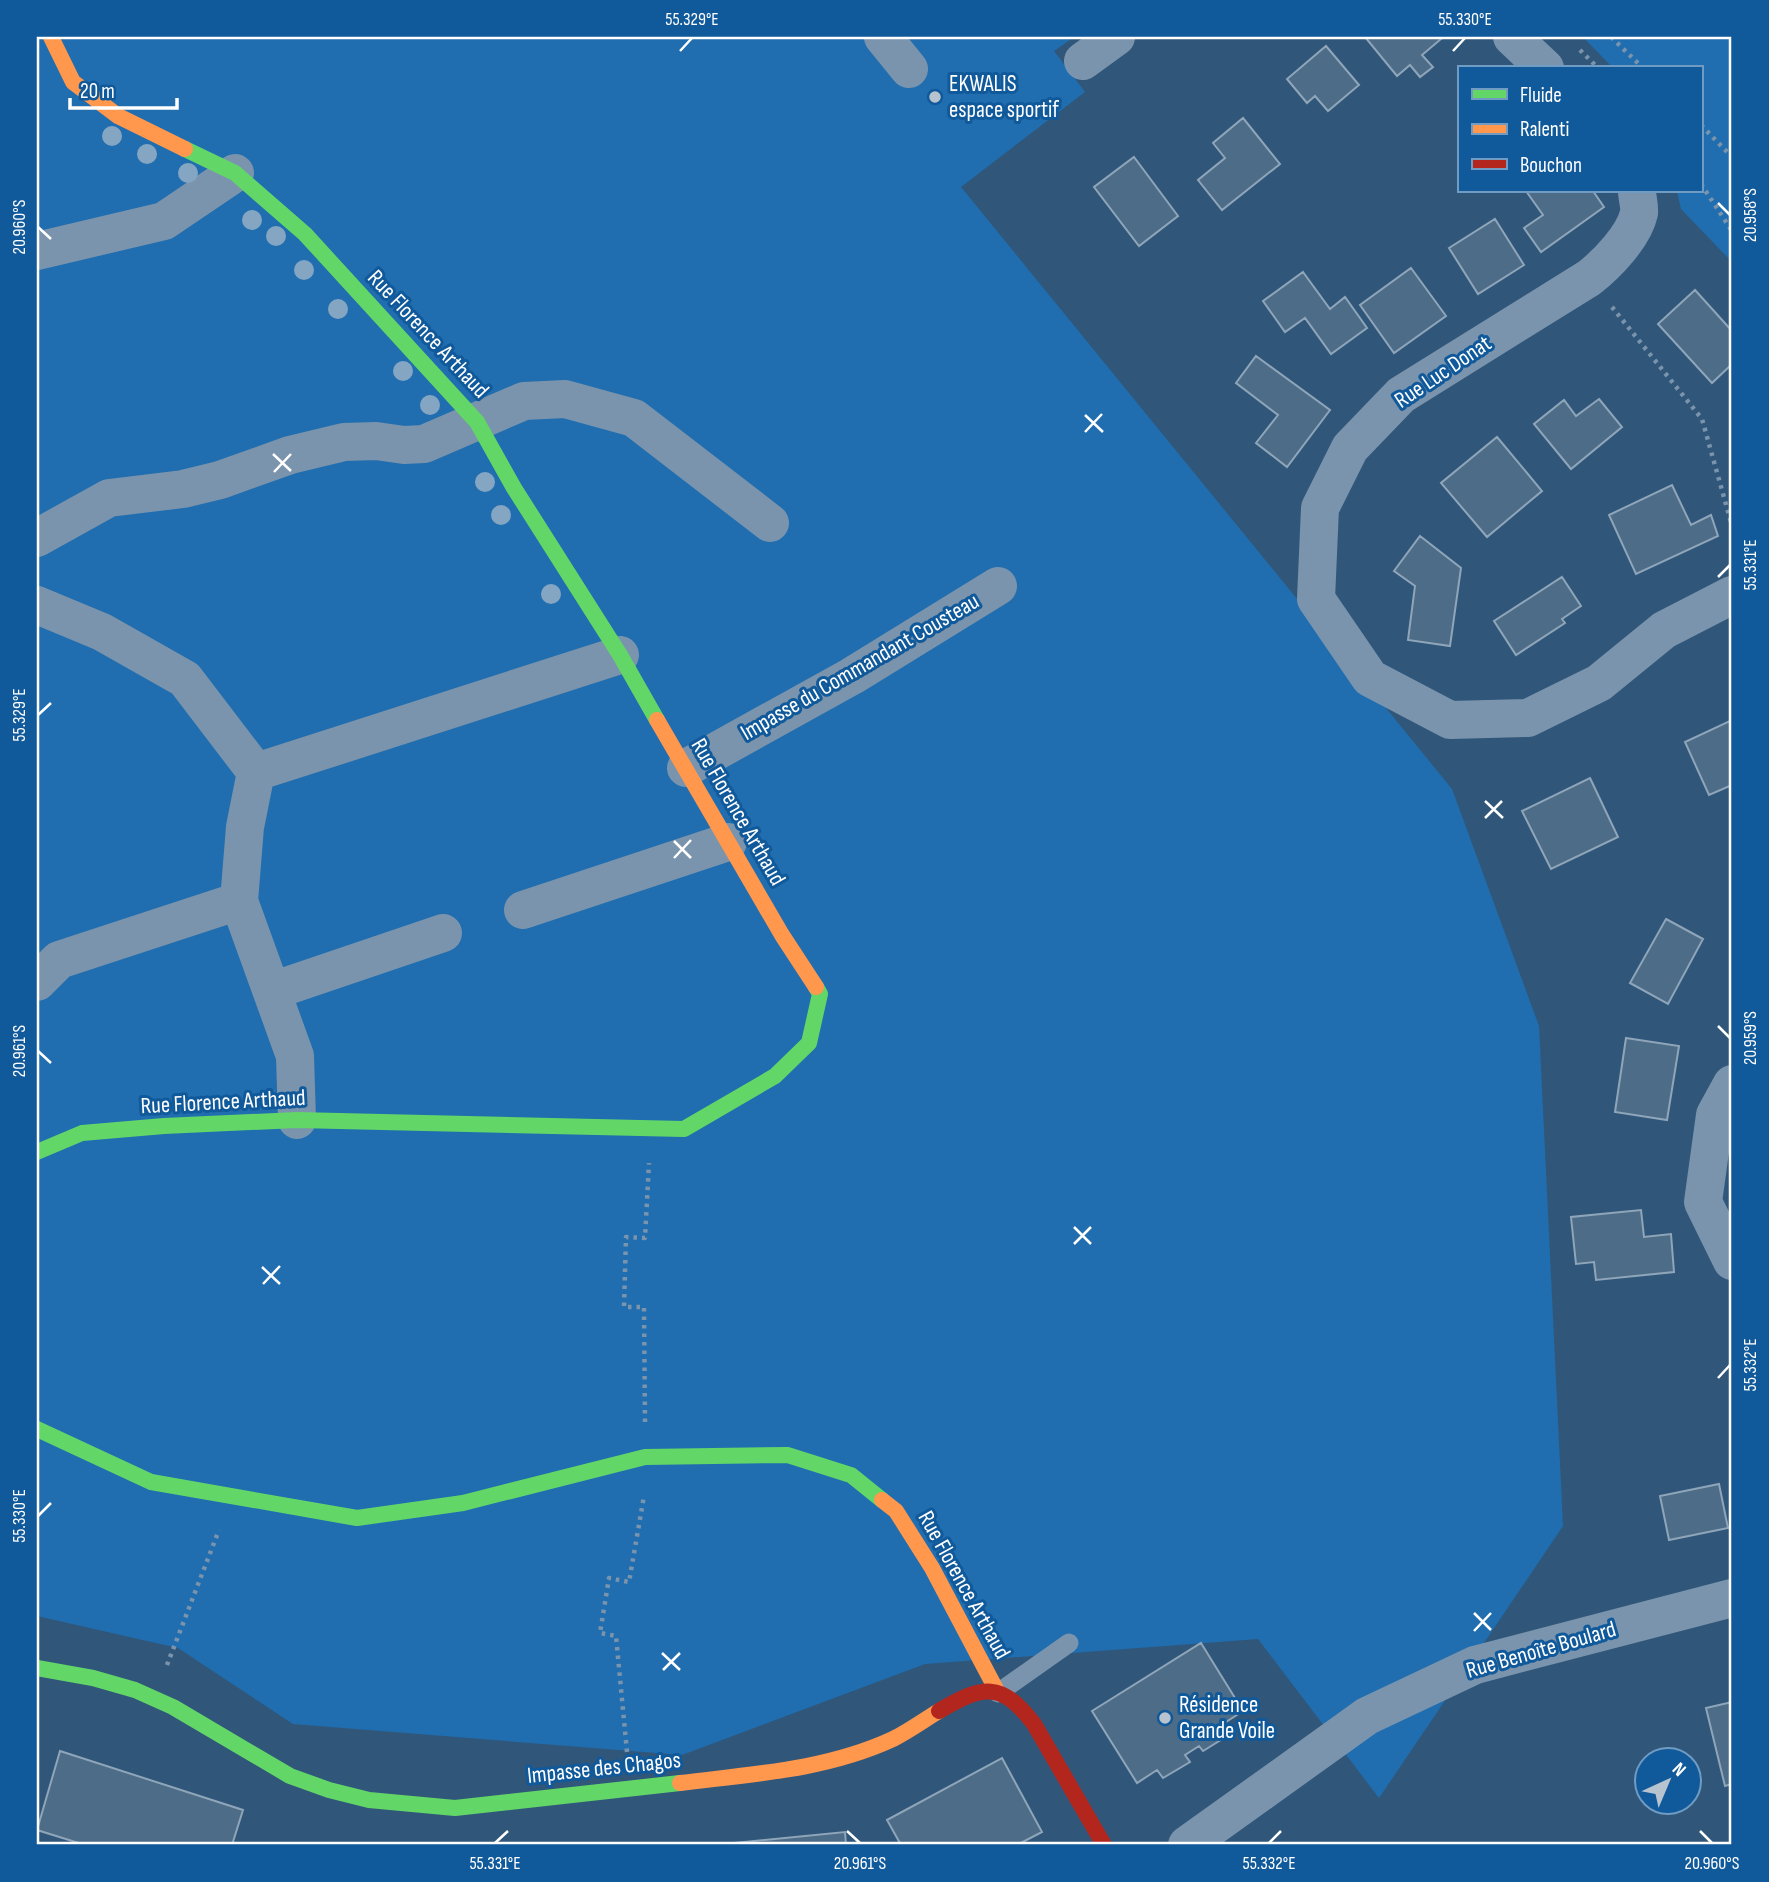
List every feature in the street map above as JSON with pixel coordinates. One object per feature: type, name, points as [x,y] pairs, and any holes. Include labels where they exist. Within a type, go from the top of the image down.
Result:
[{"type":"street","name":"Rue Florence Arthaud","points":[[37,1152],[82,1133],[297,1120],[684,1129],[775,1076],[809,1043],[820,994],[782,935],[620,655],[514,488],[477,422],[305,234],[235,173],[118,116],[74,82],[51,37]]},
{"type":"street","points":[[883,37],[909,69]]},
{"type":"street","points":[[1083,61],[1116,37]]},
{"type":"street","points":[[1512,37],[1543,66]]},
{"type":"street","points":[[37,251],[164,221],[235,173]]},
{"type":"street","name":"Rue Luc Donat","points":[[1637,192],[1639,213],[1624,243],[1604,267],[1401,395],[1350,448],[1320,508],[1316,599],[1370,678],[1450,720],[1528,718],[1599,683],[1664,630],[1732,595]]},
{"type":"street","points":[[37,538],[109,498],[183,489],[220,480],[290,455],[344,442],[424,444],[524,401],[565,399],[634,418],[771,523]]},
{"type":"street","name":"Impasse du Commandant Cousteau","points":[[686,768],[852,677],[998,586]]},
{"type":"street","points":[[37,605],[102,632],[185,679],[256,772],[245,827],[239,901],[295,1056],[297,1120]]},
{"type":"street","points":[[256,772],[620,655]]},
{"type":"street","points":[[523,910],[728,842]]},
{"type":"street","points":[[37,982],[59,960],[239,901]]},
{"type":"street","points":[[272,991],[443,933]]},
{"type":"street","points":[[1732,1084],[1715,1115],[1703,1202],[1732,1261]]},
{"type":"street","name":"Rue Florence Arthaud","points":[[37,1429],[151,1482],[357,1518],[463,1503],[648,1457],[788,1455],[851,1475],[896,1511],[932,1568],[998,1693]]},
{"type":"street","name":"Rue Benoîte Boulard","points":[[1187,1845],[1367,1716],[1475,1665],[1732,1598]]},
{"type":"street","name":"Impasse des Chagos","points":[[37,1668],[93,1678],[135,1690],[173,1707],[290,1776],[329,1790],[369,1800],[455,1808],[799,1769],[835,1760],[895,1738],[965,1695],[985,1690],[998,1693]]},
{"type":"street","points":[[998,1693],[1021,1707],[1034,1724],[1104,1845]]},
{"type":"lane","points":[[998,1693],[1069,1643]]},
{"type":"path","points":[[1612,37],[1641,66]]},
{"type":"path","points":[[1575,45],[1596,66]]},
{"type":"path","points":[[1702,126],[1732,157]]},
{"type":"path","points":[[1702,186],[1732,231]]},
{"type":"path","points":[[1589,278],[1702,419],[1732,526]]},
{"type":"path","points":[[630,1788],[616,1636],[600,1633],[610,1578],[629,1582],[648,1457],[645,1307],[624,1307],[624,1293],[626,1237],[645,1238],[650,1128]]},
{"type":"path","points":[[154,1699],[232,1497]]},
{"type":"shaded area","points":[[37,37],[1074,37],[1054,51],[1085,92],[961,187],[1452,789],[1539,1026],[1563,1526],[1379,1798],[1258,1639],[925,1664],[682,1755],[293,1724],[178,1648],[37,1616]]},
{"type":"shaded area","points":[[1583,37],[1732,37],[1732,262],[1681,209],[1677,192],[1702,192],[1702,66],[1611,66]]},
{"type":"building","points":[[1365,37],[1441,39],[1422,55],[1433,67],[1420,77],[1410,65],[1397,76]]},
{"type":"building","points":[[1326,46],[1359,85],[1328,111],[1315,96],[1307,103],[1287,79]]},
{"type":"building","points":[[1243,118],[1280,164],[1222,210],[1198,180],[1225,158],[1213,143]]},
{"type":"building","points":[[1134,157],[1178,216],[1139,246],[1094,187]]},
{"type":"building","points":[[1527,192],[1594,192],[1604,207],[1541,252],[1524,228],[1543,215]]},
{"type":"building","points":[[1495,219],[1524,265],[1478,294],[1449,248]]},
{"type":"building","points":[[1411,268],[1446,316],[1394,353],[1360,305]]},
{"type":"building","points":[[1303,272],[1330,309],[1345,297],[1367,328],[1331,354],[1305,318],[1285,332],[1263,301]]},
{"type":"building","points":[[1695,290],[1732,331],[1732,364],[1712,383],[1658,324]]},
{"type":"building","points":[[1256,356],[1330,410],[1287,467],[1256,443],[1278,415],[1236,383]]},
{"type":"building","points":[[1599,399],[1622,427],[1571,469],[1534,424],[1564,400],[1576,416]]},
{"type":"building","points":[[1497,437],[1542,491],[1487,537],[1441,483]]},
{"type":"building","points":[[1672,485],[1691,525],[1711,515],[1718,536],[1636,574],[1609,515]]},
{"type":"building","points":[[1420,536],[1461,568],[1450,646],[1408,640],[1415,586],[1394,571]]},
{"type":"building","points":[[1562,577],[1581,606],[1562,619],[1565,623],[1516,655],[1494,621]]},
{"type":"building","points":[[1732,720],[1732,785],[1709,795],[1685,742]]},
{"type":"building","points":[[1590,778],[1618,837],[1551,869],[1522,811]]},
{"type":"building","points":[[1666,919],[1703,939],[1668,1004],[1630,983]]},
{"type":"building","points":[[1626,1038],[1679,1046],[1667,1120],[1615,1112]]},
{"type":"building","points":[[1641,1210],[1644,1237],[1671,1234],[1674,1272],[1596,1280],[1594,1262],[1576,1264],[1571,1217]]},
{"type":"building","points":[[1719,1484],[1728,1528],[1669,1540],[1660,1496]]},
{"type":"building","name":"Résidence Grande Voile","points":[[1201,1643],[1243,1711],[1223,1724],[1229,1735],[1203,1751],[1199,1746],[1185,1755],[1190,1762],[1163,1778],[1157,1770],[1137,1783],[1092,1711]]},
{"type":"building","points":[[1732,1702],[1732,1784],[1725,1786],[1706,1708]]},
{"type":"building","points":[[60,1751],[243,1810],[232,1845],[85,1845],[37,1830]]},
{"type":"building","points":[[1002,1758],[1042,1832],[1017,1845],[901,1845],[887,1820]]},
{"type":"building","points":[[845,1832],[846,1845],[714,1845]]},
{"type":"traffic: fast","points":[[185,149],[235,173],[305,234],[477,422],[514,488],[620,655],[657,720]]},
{"type":"traffic: fast","points":[[37,1152],[82,1133],[297,1120],[684,1129],[775,1076],[809,1043],[820,994],[816,987]]},
{"type":"traffic: fast","points":[[37,1429],[151,1482],[357,1518],[463,1503],[645,1457],[788,1455],[851,1475],[882,1500]]},
{"type":"traffic: fast","points":[[37,1668],[93,1678],[135,1690],[173,1707],[290,1776],[369,1800],[455,1808],[680,1783]]},
{"type":"traffic: slow","points":[[51,37],[73,82],[118,116],[185,149]]},
{"type":"traffic: slow","points":[[657,720],[782,935],[816,987]]},
{"type":"traffic: slow","points":[[882,1500],[896,1511],[932,1568],[998,1693]]},
{"type":"traffic: slow","points":[[680,1783],[789,1769],[842,1758],[893,1739],[939,1711]]},
{"type":"traffic: jam","points":[[939,1711],[980,1692],[1001,1694],[1011,1700],[1034,1724],[1104,1845]]},
{"type":"place","name":"EKWALIS espace sportif","points":[[935,97]]},
{"type":"place","name":"Résidence Grande Voile","points":[[1165,1718]]}]
